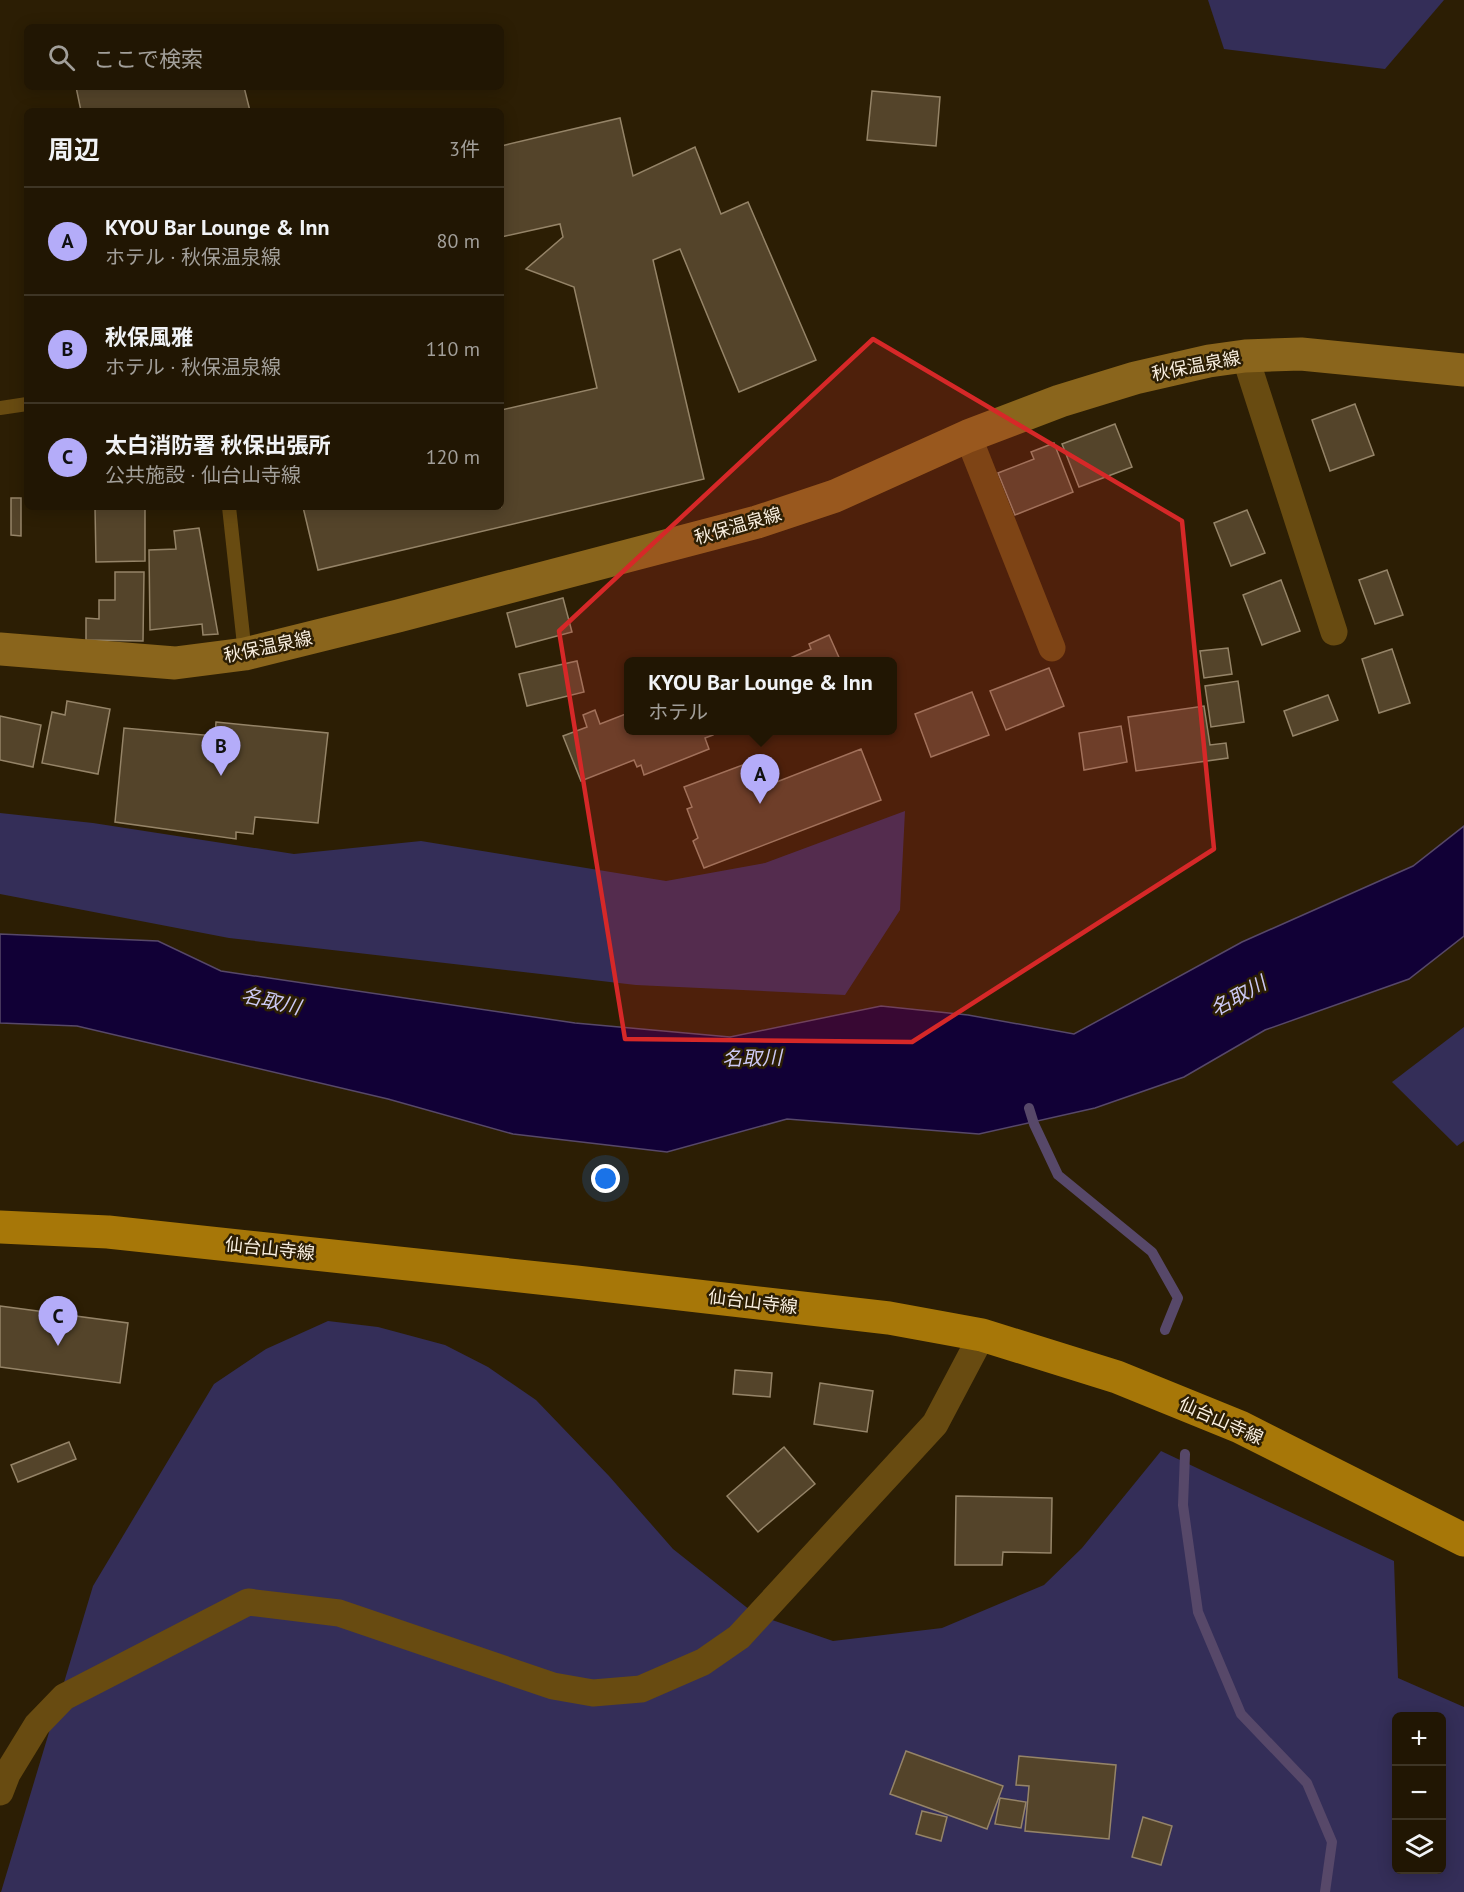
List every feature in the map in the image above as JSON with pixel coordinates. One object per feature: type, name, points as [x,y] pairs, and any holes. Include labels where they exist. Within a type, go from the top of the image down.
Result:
[{"type":"main road","name":"秋保温泉線","points":[[0,649],[175,663],[245,654],[757,522],[835,496],[968,436],[1060,401],[1135,378],[1209,362],[1245,356],[1302,354],[1464,370]]},
{"type":"main road","name":"仙台山寺線","points":[[0,1227],[108,1232],[576,1282],[889,1318],[982,1335],[1117,1377],[1240,1427],[1464,1540]]},
{"type":"street","points":[[1245,356],[1334,632]]},
{"type":"street","points":[[968,436],[1052,648]]},
{"type":"street","points":[[0,1792],[37,1725],[64,1696],[248,1602],[339,1613],[553,1686],[593,1692],[641,1689],[703,1662],[739,1637],[935,1424],[982,1335]]},
{"type":"lane","points":[[0,408],[24,404]]},
{"type":"lane","points":[[229,510],[245,654]]},
{"type":"highlighted area","points":[[873,339],[1182,521],[1214,849],[912,1042],[625,1039],[559,631]]},
{"type":"shaded area","points":[[1208,0],[1444,0],[1385,69],[1224,49]]},
{"type":"shaded area","points":[[905,811],[900,910],[845,995],[636,985],[229,938],[0,894],[0,813],[93,823],[294,854],[421,841],[666,881],[765,863]]},
{"type":"shaded area","points":[[1464,1027],[1464,1141],[1457,1146],[1392,1082]]},
{"type":"shaded area","points":[[328,1321],[378,1327],[445,1345],[488,1367],[536,1400],[609,1476],[673,1549],[755,1614],[833,1641],[942,1628],[1044,1585],[1082,1548],[1161,1451],[1394,1561],[1398,1678],[1464,1707],[1464,1892],[1,1892],[93,1586],[214,1384],[266,1349]]},
{"type":"water","name":"名取川","points":[[1464,826],[1464,936],[1409,979],[1265,1030],[1184,1077],[1095,1108],[979,1134],[787,1119],[667,1152],[513,1134],[388,1099],[77,1026],[0,1023],[0,934],[158,941],[221,971],[575,1023],[730,1037],[881,1006],[968,1015],[1074,1034],[1242,942],[1413,866]]},
{"type":"building","points":[[77,90],[245,90],[249,108],[80,108]]},
{"type":"building","points":[[872,91],[940,97],[936,146],[867,140]]},
{"type":"building","points":[[620,118],[633,176],[695,147],[721,214],[748,202],[816,360],[739,392],[680,249],[653,260],[704,479],[318,570],[304,510],[504,510],[504,409],[597,388],[574,287],[526,269],[563,237],[560,224],[504,236],[504,145]]},
{"type":"building","points":[[1355,404],[1374,455],[1330,471],[1312,420]]},
{"type":"building","points":[[1115,424],[1132,467],[1079,487],[1062,444]]},
{"type":"building","points":[[1054,443],[1073,492],[1015,515],[998,473],[1034,459],[1031,452]]},
{"type":"building","points":[[11,498],[21,498],[21,536],[11,535]]},
{"type":"building","points":[[95,510],[145,510],[145,561],[96,562]]},
{"type":"building","points":[[1247,510],[1265,553],[1231,566],[1214,523]]},
{"type":"building","points":[[199,528],[218,634],[203,635],[202,624],[150,630],[149,550],[176,549],[174,531]]},
{"type":"building","points":[[1387,570],[1403,615],[1375,624],[1359,580]]},
{"type":"building","points":[[115,572],[144,572],[143,641],[86,640],[86,618],[99,619],[99,600],[115,600]]},
{"type":"building","points":[[1281,580],[1300,631],[1262,645],[1243,595]]},
{"type":"building","points":[[563,598],[572,632],[516,647],[507,613]]},
{"type":"building","points":[[829,635],[839,657],[793,657],[811,649],[809,644]]},
{"type":"building","points":[[1228,648],[1232,674],[1204,678],[1200,651]]},
{"type":"building","points":[[1392,649],[1410,703],[1379,713],[1362,659]]},
{"type":"building","points":[[577,661],[584,692],[527,706],[519,674]]},
{"type":"building","points":[[1049,668],[1064,706],[1006,730],[990,691]]},
{"type":"building","points":[[1238,681],[1244,722],[1211,727],[1205,686]]},
{"type":"building","points":[[972,692],[989,735],[931,757],[915,714]]},
{"type":"building","points":[[1328,695],[1338,720],[1293,736],[1284,711]]},
{"type":"building","points":[[67,701],[110,709],[98,774],[42,763],[52,712],[65,715]]},
{"type":"building","points":[[1204,706],[1210,745],[1226,743],[1228,758],[1136,771],[1128,717]]},
{"type":"building","points":[[595,710],[600,724],[624,715],[624,735],[713,735],[705,738],[709,749],[644,775],[641,765],[637,767],[634,760],[581,781],[563,736],[587,727],[583,715]]},
{"type":"building","points":[[0,716],[41,725],[33,767],[0,760]]},
{"type":"building","points":[[216,722],[328,733],[318,823],[255,817],[253,834],[236,832],[236,839],[115,822],[124,728],[215,736]]},
{"type":"building","points":[[1121,726],[1127,762],[1084,770],[1079,733]]},
{"type":"building","points":[[861,749],[881,800],[704,868],[693,841],[698,838],[687,809],[692,807],[684,787],[764,757],[774,783]]},
{"type":"building","points":[[0,1306],[128,1323],[120,1383],[0,1367]]},
{"type":"building","points":[[735,1370],[772,1373],[770,1397],[733,1394]]},
{"type":"building","points":[[820,1383],[873,1391],[867,1432],[814,1424]]},
{"type":"building","points":[[69,1442],[76,1459],[18,1482],[11,1465]]},
{"type":"building","points":[[784,1447],[815,1484],[758,1532],[727,1496]]},
{"type":"building","points":[[956,1496],[1052,1498],[1051,1553],[1003,1552],[1002,1565],[955,1565]]},
{"type":"building","points":[[906,1751],[1003,1786],[987,1829],[890,1794]]},
{"type":"building","points":[[1019,1756],[1116,1765],[1109,1839],[1025,1831],[1029,1786],[1016,1785]]},
{"type":"building","points":[[1000,1798],[1026,1802],[1021,1828],[995,1824]]},
{"type":"building","points":[[922,1811],[947,1817],[941,1841],[916,1834]]},
{"type":"building","points":[[1143,1817],[1172,1826],[1161,1865],[1132,1857]]},
{"type":"waterway","points":[[1029,1108],[1058,1175],[1152,1252],[1178,1298],[1165,1330]]},
{"type":"waterway","points":[[1185,1454],[1183,1505],[1198,1612],[1241,1714],[1307,1783],[1332,1842],[1325,1892]]},
{"type":"place","name":"秋保風雅","points":[[221,776]]},
{"type":"place","name":"KYOU Bar Lounge & Inn","points":[[760,804]]},
{"type":"place","name":"太白消防署 秋保出張所","points":[[58,1346]]}]
